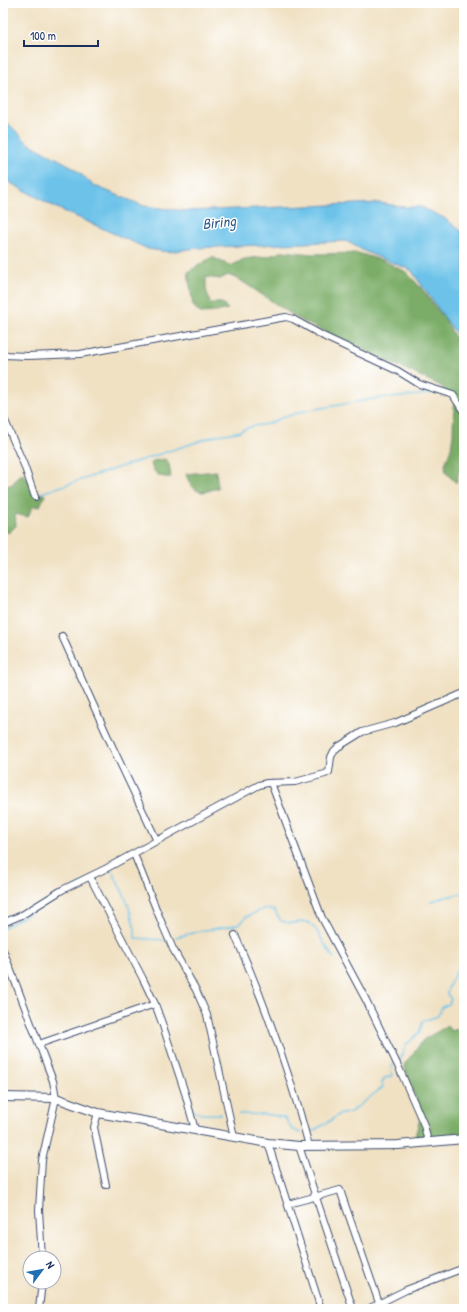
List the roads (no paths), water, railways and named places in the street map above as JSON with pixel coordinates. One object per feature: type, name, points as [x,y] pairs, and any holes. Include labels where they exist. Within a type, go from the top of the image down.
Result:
[{"type":"street","points":[[3,355],[28,356],[80,354],[286,318],[293,319],[325,337],[398,371],[418,384],[453,395],[464,412]]},
{"type":"street","points":[[3,416],[24,465],[35,497]]},
{"type":"street","points":[[62,636],[157,841]]},
{"type":"street","points":[[3,923],[22,915],[62,890],[134,854],[259,785],[295,782],[329,772],[331,757],[334,751],[362,732],[395,723],[464,693]]},
{"type":"street","points":[[271,783],[322,918],[395,1058],[424,1125],[428,1142]]},
{"type":"street","points":[[134,854],[173,949],[196,990],[207,1015],[234,1137]]},
{"type":"street","points":[[90,877],[155,1004],[185,1093],[195,1130]]},
{"type":"street","points":[[235,935],[280,1048],[302,1117],[309,1146]]},
{"type":"street","points":[[3,950],[53,1081],[56,1098],[42,1160],[39,1210],[42,1250]]},
{"type":"street","points":[[39,1044],[155,1004]]},
{"type":"street","points":[[3,1097],[56,1098],[98,1113],[268,1143],[299,1146],[398,1145],[464,1139]]},
{"type":"street","points":[[98,1113],[94,1127],[106,1185]]},
{"type":"street","points":[[268,1143],[321,1309]]},
{"type":"street","points":[[299,1146],[353,1309]]},
{"type":"street","points":[[288,1204],[337,1190],[342,1192],[379,1303]]},
{"type":"street","points":[[368,1309],[406,1290],[464,1268]]},
{"type":"street","points":[[39,1309],[41,1290]]},
{"type":"water","name":"Biring","points":[[3,118],[28,143],[71,166],[95,186],[144,206],[186,211],[380,203],[404,207],[421,207],[444,218],[464,233],[464,345],[411,270],[366,252],[346,241],[197,248],[168,252],[148,249],[57,208],[3,179]]},
{"type":"waterway","points":[[41,493],[218,435],[237,432],[253,426],[268,424],[281,418],[304,411],[386,397],[392,398],[434,393]]},
{"type":"waterway","points":[[459,491],[464,498]]},
{"type":"waterway","points":[[111,869],[127,901],[135,929],[135,938],[164,940]]},
{"type":"waterway","points":[[3,928],[86,882]]},
{"type":"waterway","points":[[431,902],[441,898],[464,893]]},
{"type":"waterway","points":[[176,937],[231,926],[241,923],[246,917],[263,909],[274,910],[281,921],[287,923],[307,922],[314,927],[334,958]]},
{"type":"waterway","points":[[398,1062],[406,1045],[419,1033],[423,1021],[438,1016],[442,1007],[449,1004],[451,999],[447,994],[448,988],[459,964],[464,959]]},
{"type":"waterway","points":[[311,1132],[338,1115],[351,1112],[383,1087],[382,1082],[385,1078],[392,1076],[391,1070],[394,1063]]},
{"type":"waterway","points":[[192,1110],[202,1114],[221,1114]]},
{"type":"waterway","points":[[239,1114],[272,1115],[285,1118],[292,1129],[300,1133]]},
{"type":"waterway","points":[[381,1304],[383,1309]]}]
